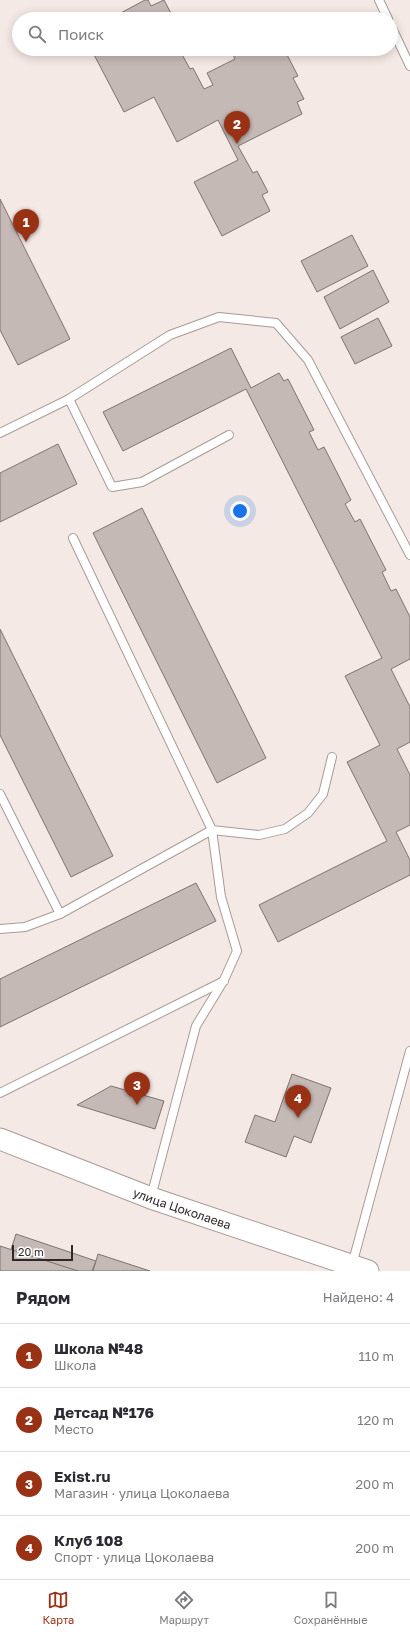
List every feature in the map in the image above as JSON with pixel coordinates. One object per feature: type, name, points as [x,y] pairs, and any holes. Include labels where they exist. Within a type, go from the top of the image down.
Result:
[{"type":"street","name":"улица Цоколаева","points":[[0,1140],[151,1198],[360,1268]]},
{"type":"lane","points":[[378,0],[384,12]]},
{"type":"lane","points":[[398,41],[410,66]]},
{"type":"lane","points":[[0,433],[69,399],[170,335],[219,316],[276,323],[308,360],[410,555]]},
{"type":"lane","points":[[69,399],[112,487],[142,482],[228,435]]},
{"type":"lane","points":[[73,538],[212,830],[221,897],[237,951],[224,980],[196,1026],[151,1198]]},
{"type":"lane","points":[[0,929],[24,927],[60,914],[212,830],[259,835],[285,829],[308,813],[323,794],[332,757]]},
{"type":"lane","points":[[0,794],[60,914]]},
{"type":"lane","points":[[0,1093],[224,980]]},
{"type":"lane","points":[[360,1268],[410,1051]]},
{"type":"building","points":[[145,0],[148,0],[151,6],[164,0],[170,12],[123,12]]},
{"type":"building","points":[[95,56],[183,56],[190,69],[193,68],[204,89],[213,85],[207,73],[235,59],[234,56],[288,56],[298,76],[293,78],[304,99],[297,102],[302,114],[238,146],[253,173],[257,171],[268,192],[262,195],[270,211],[222,236],[194,182],[238,160],[218,120],[177,142],[154,97],[124,112]]},
{"type":"building","points":[[0,199],[70,339],[18,365],[0,330]]},
{"type":"building","points":[[352,235],[368,266],[317,292],[301,261]]},
{"type":"building","points":[[373,270],[389,302],[340,329],[324,297]]},
{"type":"building","points":[[378,318],[392,346],[355,364],[341,337]]},
{"type":"building","points":[[231,348],[251,388],[279,373],[284,381],[288,379],[314,430],[309,432],[318,450],[324,447],[351,500],[345,504],[355,522],[360,519],[386,570],[382,572],[391,591],[396,589],[410,617],[410,659],[391,669],[410,707],[410,742],[397,749],[410,775],[410,825],[396,832],[410,860],[410,875],[278,942],[259,905],[387,841],[347,762],[380,745],[345,676],[382,658],[246,389],[123,451],[103,412]]},
{"type":"building","points":[[58,444],[77,484],[0,522],[0,473]]},
{"type":"building","points":[[142,508],[266,758],[217,783],[93,533]]},
{"type":"building","points":[[0,629],[113,856],[71,877],[0,735]]},
{"type":"building","points":[[196,883],[216,921],[0,1027],[0,979]]},
{"type":"building","points":[[292,1074],[331,1088],[311,1143],[294,1136],[286,1157],[245,1142],[255,1115],[275,1122]]},
{"type":"building","points":[[111,1086],[164,1101],[155,1129],[77,1105]]},
{"type":"building","points":[[16,1234],[96,1261],[92,1271],[4,1271]]},
{"type":"building","points":[[0,1246],[78,1271],[0,1271]]},
{"type":"building","points":[[98,1254],[150,1271],[93,1271]]},
{"type":"place","name":"Детсад №176","points":[[237,144]]},
{"type":"place","name":"Школа №48","points":[[26,242]]},
{"type":"place","name":"Exist.ru","points":[[137,1105]]},
{"type":"place","name":"Клуб 108","points":[[298,1118]]}]
